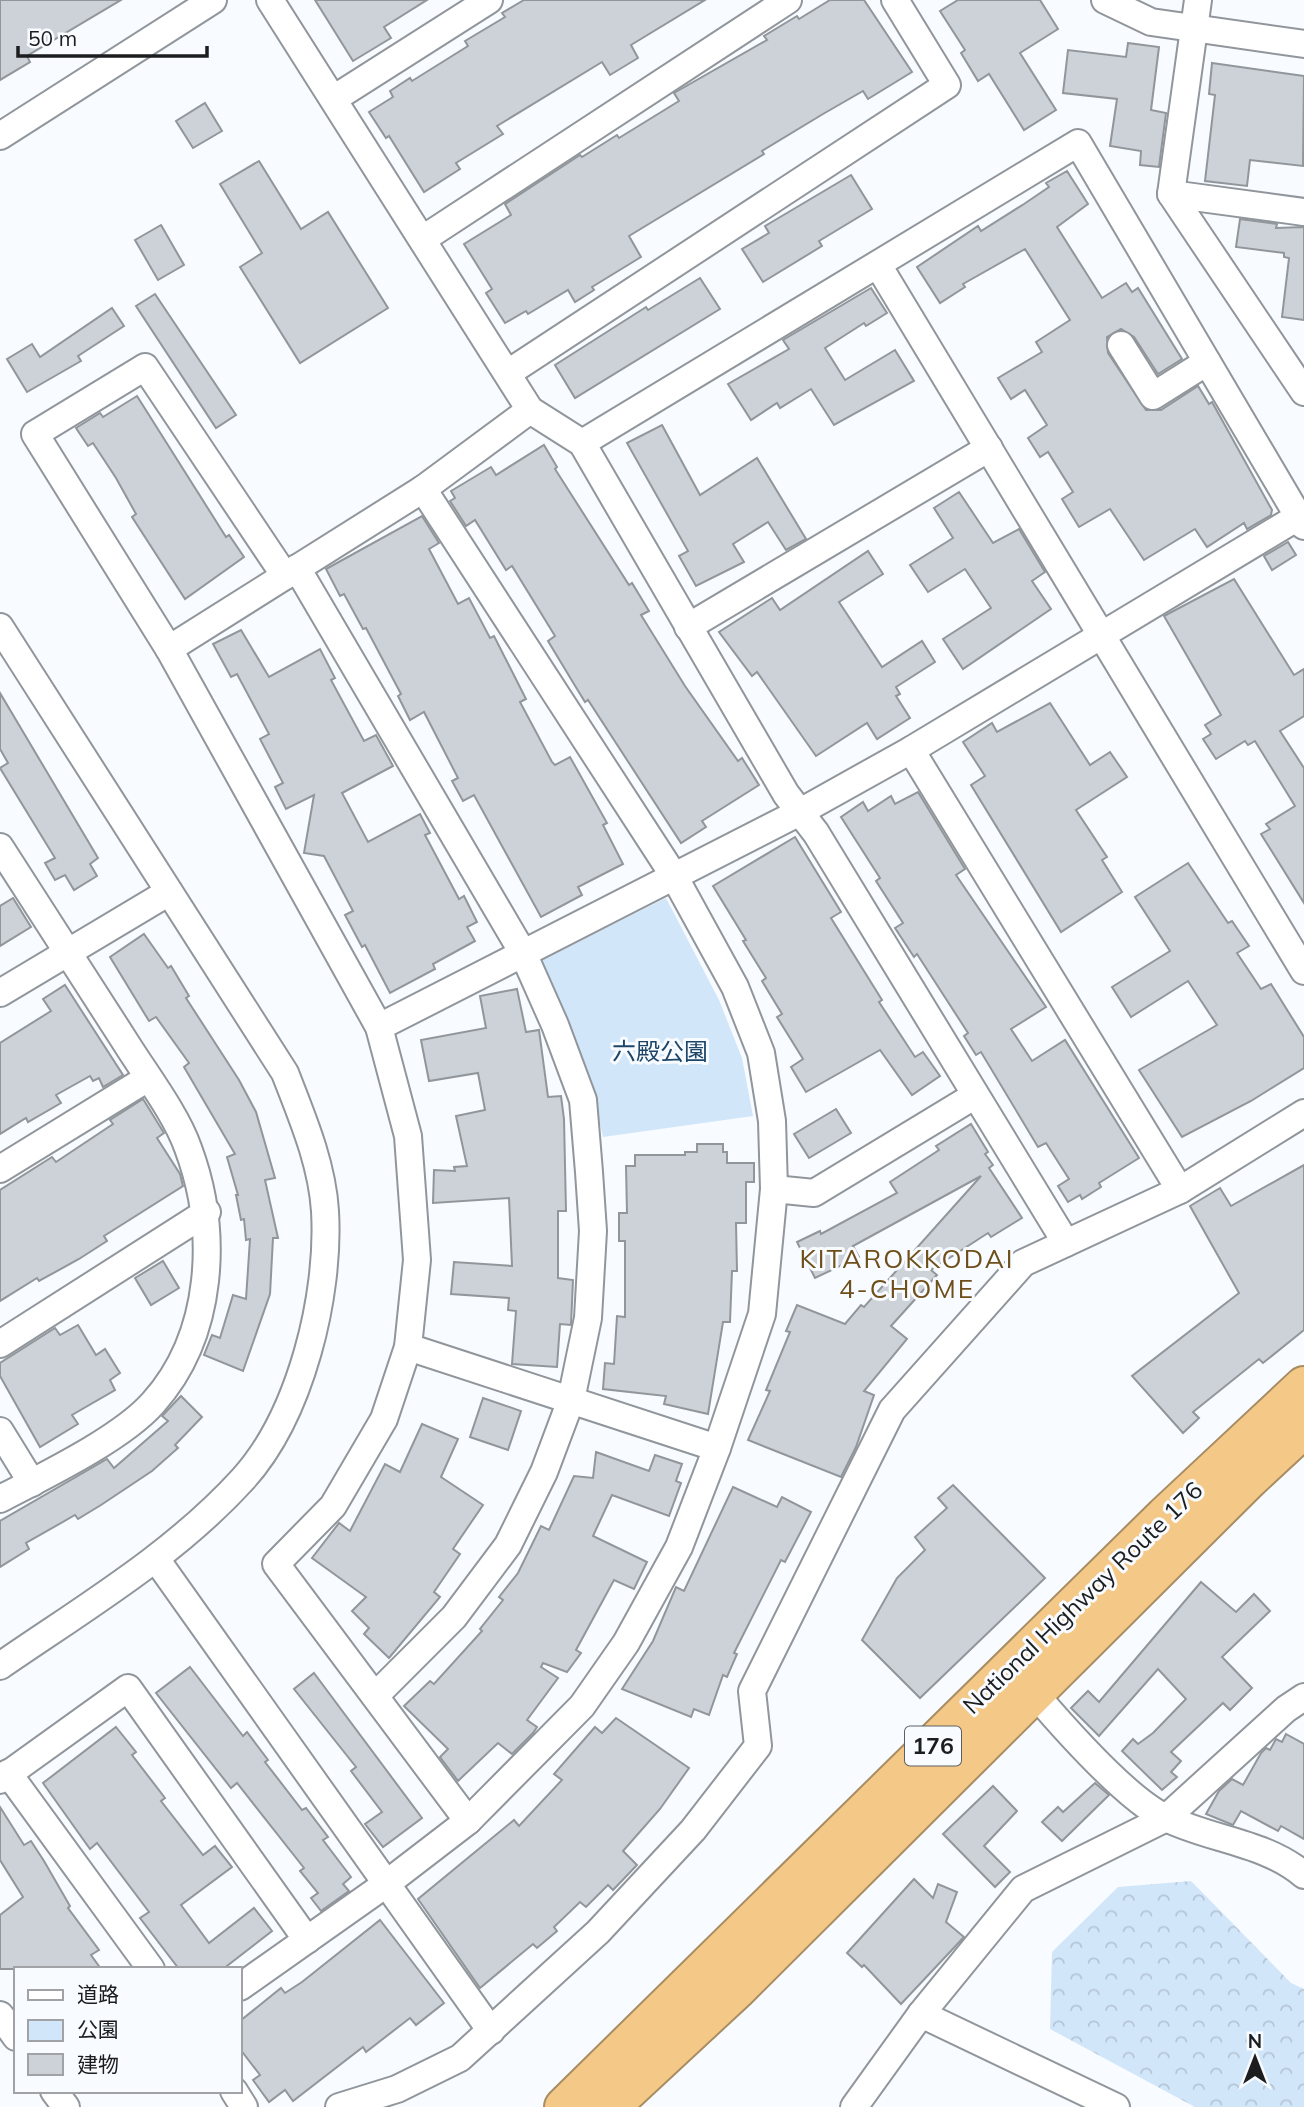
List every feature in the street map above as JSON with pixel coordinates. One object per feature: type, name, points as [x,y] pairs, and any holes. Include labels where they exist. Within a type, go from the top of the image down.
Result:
[{"type":"highway","name":"National Highway Route 176","points":[[564,2107],[1165,1516],[1304,1387]]},
{"type":"highway","name":"National Highway Route 176","points":[[610,2107],[737,1989],[1304,1428]]},
{"type":"street","points":[[0,136],[213,0]]},
{"type":"street","points":[[271,0],[530,410],[582,443],[688,627],[1066,1243]]},
{"type":"street","points":[[335,98],[489,0]]},
{"type":"street","points":[[423,239],[788,0]]},
{"type":"street","points":[[508,373],[947,85],[895,0]]},
{"type":"street","points":[[1105,0],[1151,22],[1304,44]]},
{"type":"street","points":[[1198,0],[1171,194],[1304,392]]},
{"type":"street","points":[[379,1027],[800,812],[911,751],[1301,522],[1078,143],[582,443]]},
{"type":"street","points":[[1171,194],[1304,212]]},
{"type":"street","points":[[878,265],[1302,963]]},
{"type":"street","points":[[1121,345],[1153,396],[1207,362]]},
{"type":"street","points":[[375,1696],[454,1617],[508,1545],[544,1472],[570,1400],[588,1318],[593,1231],[583,1100],[523,953],[291,572],[145,366],[35,434],[169,649],[379,1027],[408,1136],[417,1260],[408,1347],[384,1419],[334,1506],[276,1564],[467,1821]]},
{"type":"street","points":[[169,649],[423,489],[530,410]]},
{"type":"street","points":[[688,627],[989,448]]},
{"type":"street","points":[[242,1986],[386,1884],[467,1821],[582,1706],[626,1643],[679,1547],[717,1448],[762,1314],[775,1189],[772,1121],[761,1053],[735,987],[674,876],[423,489]]},
{"type":"street","points":[[0,626],[285,1073],[310,1138],[325,1210],[321,1298],[307,1356],[282,1418],[245,1477],[156,1559],[0,1666]]},
{"type":"street","points":[[911,751],[1180,1190]]},
{"type":"street","points":[[0,847],[68,951],[188,1146],[207,1212],[203,1304],[194,1335],[176,1369],[152,1404],[104,1442],[0,1499]]},
{"type":"street","points":[[0,993],[169,892]]},
{"type":"street","points":[[0,1170],[148,1079]]},
{"type":"street","points":[[775,1189],[814,1193],[974,1096]]},
{"type":"street","points":[[339,2107],[397,2089],[460,2058],[598,1932],[693,1830],[758,1746],[752,1691],[892,1410],[1023,1263],[1180,1190],[1304,1113]]},
{"type":"street","points":[[0,1344],[207,1212]]},
{"type":"street","points":[[408,1347],[717,1448]]},
{"type":"street","points":[[0,1431],[32,1483]]},
{"type":"street","points":[[156,1559],[491,2031]]},
{"type":"street","points":[[149,1967],[4,1776],[128,1688],[307,1940]]},
{"type":"street","points":[[1034,1693],[1136,1799],[1166,1818],[1285,1859],[1304,1875]]},
{"type":"street","points":[[854,2107],[920,2014],[1023,1889],[1166,1818],[1298,1708]]},
{"type":"street","points":[[920,2014],[1116,2107]]},
{"type":"street","points":[[0,2015],[14,2034]]},
{"type":"green space","name":"六殿公園","points":[[666,898],[719,1000],[742,1058],[753,1116],[603,1137],[592,1091],[577,1047],[542,960]]},
{"type":"green space","points":[[1191,1881],[1291,1983],[1304,1989],[1304,2107],[1195,2107],[1050,2029],[1052,1952],[1118,1887]]},
{"type":"building","points":[[0,0],[121,0],[27,56],[30,62],[0,80]]},
{"type":"building","points":[[315,0],[427,0],[384,27],[391,38],[353,61]]},
{"type":"building","points":[[524,0],[705,0],[631,45],[638,58],[610,75],[602,62],[497,126],[503,134],[456,163],[460,169],[424,192],[389,136],[386,138],[369,112],[393,97],[390,91],[410,78],[412,81],[468,46],[465,41],[505,17],[502,13]]},
{"type":"building","points":[[830,0],[864,0],[912,72],[868,99],[863,91],[823,114],[762,151],[764,154],[629,236],[641,257],[592,287],[594,290],[575,302],[568,290],[528,314],[526,311],[505,323],[486,293],[492,289],[464,244],[511,215],[505,204],[580,155],[582,157],[617,135],[619,138],[679,101],[674,93],[767,40],[764,36],[797,16],[799,19]]},
{"type":"building","points":[[958,0],[1040,0],[1058,29],[1020,53],[1056,110],[1024,130],[989,74],[978,81],[961,53],[965,50],[940,11]]},
{"type":"building","points":[[1128,43],[1159,47],[1151,110],[1166,113],[1159,167],[1140,165],[1141,151],[1110,146],[1117,99],[1063,93],[1068,50],[1126,57]]},
{"type":"building","points":[[1212,63],[1304,76],[1303,166],[1250,160],[1247,186],[1205,181],[1215,95],[1209,94]]},
{"type":"building","points":[[205,103],[222,131],[193,148],[176,121]]},
{"type":"building","points":[[259,161],[301,229],[328,212],[388,308],[300,363],[240,267],[262,253],[220,184]]},
{"type":"building","points":[[1067,171],[1088,204],[1057,227],[1102,298],[1126,283],[1132,292],[1138,288],[1182,359],[1158,374],[1134,337],[1121,329],[1107,337],[1108,353],[1146,410],[1161,410],[1198,386],[1209,404],[1212,402],[1272,510],[1271,515],[1247,529],[1244,523],[1207,547],[1195,529],[1144,560],[1110,509],[1079,527],[1062,499],[1073,492],[1048,452],[1040,457],[1028,438],[1047,425],[1025,390],[1011,399],[998,378],[1042,352],[1036,342],[1070,320],[1025,249],[963,284],[965,287],[940,303],[917,267],[978,226],[981,231],[1024,204],[1049,187],[1046,183]]},
{"type":"building","points":[[851,175],[872,209],[819,241],[822,246],[763,282],[742,249],[769,233],[765,226]]},
{"type":"building","points":[[1240,219],[1277,224],[1276,228],[1304,227],[1304,320],[1282,317],[1289,258],[1284,257],[1284,253],[1236,247]]},
{"type":"building","points":[[161,225],[184,265],[158,280],[135,240]]},
{"type":"building","points":[[700,278],[720,309],[575,398],[555,365],[646,307],[648,310]]},
{"type":"building","points":[[871,288],[887,313],[866,326],[864,323],[825,348],[845,380],[895,350],[914,381],[834,425],[811,389],[780,408],[777,403],[751,420],[728,384],[789,349],[783,340]]},
{"type":"building","points":[[155,294],[236,415],[216,428],[136,306]]},
{"type":"building","points":[[112,308],[124,326],[78,356],[81,361],[27,392],[7,359],[32,344],[40,357]]},
{"type":"building","points":[[137,396],[226,537],[229,535],[244,557],[185,599],[132,517],[136,514],[116,478],[93,443],[88,446],[76,428],[100,413],[103,417]]},
{"type":"building","points":[[662,425],[700,495],[757,458],[806,539],[786,550],[768,522],[733,544],[744,562],[696,586],[679,556],[688,551],[627,443]]},
{"type":"building","points":[[544,445],[557,467],[555,469],[629,585],[632,583],[649,611],[641,615],[685,686],[738,761],[742,758],[759,785],[702,821],[706,827],[681,843],[588,700],[585,702],[577,689],[548,641],[555,636],[512,566],[506,570],[475,520],[466,526],[450,501],[455,498],[451,491],[491,467],[496,475]]},
{"type":"building","points":[[959,492],[993,543],[1019,529],[1045,572],[1032,581],[1051,609],[963,669],[943,639],[991,608],[965,569],[928,592],[910,565],[953,538],[934,508]]},
{"type":"building","points":[[422,516],[439,543],[429,549],[458,604],[469,598],[490,638],[494,636],[526,699],[520,702],[552,762],[555,765],[570,757],[607,823],[603,825],[623,864],[578,887],[582,895],[541,917],[474,795],[463,801],[452,781],[458,778],[424,712],[410,720],[398,696],[401,694],[366,628],[363,629],[344,594],[340,596],[326,569]]},
{"type":"building","points":[[1288,542],[1296,555],[1272,570],[1264,556]]},
{"type":"building","points":[[868,551],[883,574],[839,602],[882,667],[922,641],[935,662],[896,687],[900,694],[896,696],[910,718],[877,739],[867,723],[816,756],[757,672],[752,676],[719,632],[772,598],[780,610]]},
{"type":"building","points":[[1234,579],[1294,675],[1304,669],[1304,716],[1280,731],[1304,768],[1304,903],[1261,834],[1270,829],[1266,824],[1295,806],[1255,741],[1248,745],[1245,741],[1216,759],[1203,739],[1211,734],[1205,725],[1221,715],[1164,616]]},
{"type":"building","points":[[241,630],[269,677],[320,649],[335,678],[331,680],[364,741],[376,735],[393,766],[342,793],[368,842],[420,814],[430,833],[425,835],[459,899],[464,896],[477,922],[467,927],[475,941],[433,964],[435,969],[390,993],[365,945],[362,947],[345,915],[353,911],[324,856],[304,853],[314,795],[286,809],[275,787],[283,783],[260,739],[269,734],[237,674],[231,677],[213,644]]},
{"type":"building","points":[[0,693],[98,858],[90,864],[97,876],[74,890],[65,875],[55,880],[45,863],[55,858],[0,768],[8,763],[0,749]]},
{"type":"building","points":[[1050,703],[1090,765],[1110,752],[1127,777],[1076,810],[1107,857],[1102,860],[1122,892],[1061,932],[971,785],[985,776],[963,742],[992,723],[997,732]]},
{"type":"building","points":[[918,792],[965,869],[956,875],[1046,1007],[1011,1029],[1032,1061],[1065,1040],[1139,1158],[1099,1183],[1101,1187],[1082,1199],[1080,1195],[1068,1202],[1058,1186],[1069,1179],[1046,1143],[1038,1147],[981,1052],[976,1055],[964,1036],[968,1033],[917,954],[914,957],[895,928],[903,923],[876,881],[880,878],[841,817],[863,802],[868,811],[891,796],[895,804]]},
{"type":"building","points":[[795,837],[841,912],[831,918],[882,1000],[879,1002],[915,1057],[923,1052],[940,1076],[912,1095],[880,1050],[806,1092],[791,1067],[803,1059],[777,1017],[782,1014],[762,981],[766,978],[713,886]]},
{"type":"building","points":[[1188,863],[1228,923],[1232,921],[1249,946],[1237,953],[1261,989],[1271,984],[1304,1037],[1304,1068],[1251,1101],[1182,1137],[1139,1070],[1217,1025],[1188,981],[1131,1017],[1112,987],[1170,951],[1135,897]]},
{"type":"building","points":[[13,898],[31,927],[0,946],[0,906]]},
{"type":"building","points":[[144,934],[168,968],[171,966],[189,996],[186,998],[239,1080],[256,1112],[275,1178],[265,1180],[278,1238],[273,1238],[270,1294],[243,1371],[204,1355],[212,1335],[220,1338],[233,1295],[246,1299],[250,1239],[246,1240],[244,1219],[241,1220],[238,1195],[227,1157],[235,1154],[184,1067],[189,1063],[156,1017],[149,1021],[110,957]]},
{"type":"building","points":[[65,985],[123,1075],[103,1087],[99,1078],[93,1081],[90,1076],[56,1095],[61,1103],[28,1122],[26,1118],[0,1134],[0,1043],[51,1011],[43,999]]},
{"type":"building","points":[[517,989],[526,1032],[539,1030],[548,1097],[561,1096],[564,1119],[566,1211],[558,1211],[558,1278],[573,1280],[571,1325],[560,1324],[557,1367],[512,1364],[516,1311],[508,1310],[509,1298],[451,1294],[454,1262],[512,1266],[509,1198],[433,1203],[434,1170],[455,1171],[454,1167],[467,1166],[456,1116],[485,1110],[478,1073],[429,1081],[421,1040],[486,1028],[480,996]]},
{"type":"building","points":[[143,1099],[164,1133],[157,1138],[180,1174],[183,1186],[104,1236],[107,1241],[79,1259],[39,1281],[37,1278],[0,1301],[0,1190],[52,1157],[56,1162],[113,1124],[110,1120]]},
{"type":"building","points":[[836,1109],[851,1133],[809,1158],[794,1134]]},
{"type":"building","points":[[971,1124],[988,1152],[985,1154],[993,1165],[989,1168],[1022,1218],[991,1237],[988,1233],[931,1270],[937,1275],[891,1326],[907,1339],[864,1391],[874,1395],[856,1447],[841,1477],[748,1440],[770,1391],[766,1390],[790,1332],[786,1331],[797,1305],[845,1324],[861,1305],[864,1307],[981,1176],[853,1246],[859,1257],[815,1278],[797,1242],[820,1231],[821,1234],[897,1193],[890,1182],[939,1150],[936,1146]]},
{"type":"building","points":[[697,1144],[723,1144],[723,1152],[727,1152],[727,1163],[754,1163],[754,1182],[746,1182],[746,1223],[736,1223],[737,1271],[732,1271],[730,1322],[723,1322],[708,1414],[664,1404],[666,1396],[603,1389],[605,1363],[614,1364],[617,1316],[625,1317],[625,1241],[619,1241],[619,1213],[627,1213],[626,1166],[635,1166],[635,1155],[685,1155],[685,1152],[697,1152]]},
{"type":"building","points":[[1304,1165],[1304,1330],[1263,1363],[1259,1359],[1193,1412],[1199,1418],[1183,1433],[1132,1376],[1239,1293],[1190,1206],[1220,1188],[1231,1206]]},
{"type":"building","points":[[163,1261],[179,1288],[151,1305],[135,1278]]},
{"type":"building","points":[[78,1325],[96,1355],[105,1349],[120,1373],[110,1380],[115,1390],[72,1415],[78,1424],[40,1447],[0,1376],[0,1363],[55,1328],[60,1335]]},
{"type":"building","points":[[181,1396],[202,1417],[175,1445],[178,1448],[152,1471],[101,1505],[78,1519],[75,1515],[26,1543],[29,1549],[0,1567],[0,1521],[107,1459],[114,1468],[168,1421],[162,1416]]},
{"type":"building","points":[[483,1398],[521,1411],[508,1450],[470,1437]]},
{"type":"building","points":[[422,1424],[458,1439],[441,1477],[483,1505],[453,1549],[460,1554],[434,1592],[440,1597],[389,1658],[364,1634],[369,1628],[352,1611],[366,1597],[312,1558],[339,1523],[350,1531],[385,1464],[400,1472]]},
{"type":"building","points":[[596,1452],[649,1471],[655,1455],[682,1464],[676,1481],[681,1483],[669,1516],[612,1495],[593,1536],[647,1562],[634,1589],[614,1580],[576,1650],[581,1653],[567,1672],[543,1663],[541,1667],[558,1678],[527,1720],[537,1727],[533,1733],[512,1754],[498,1743],[458,1781],[440,1757],[448,1749],[404,1706],[430,1681],[434,1684],[482,1631],[480,1629],[503,1600],[499,1597],[518,1573],[541,1526],[549,1530],[574,1476],[593,1478]]},
{"type":"building","points":[[953,1485],[1045,1578],[920,1698],[862,1640],[897,1578],[925,1550],[915,1537],[947,1508],[938,1498]]},
{"type":"building","points":[[733,1487],[777,1507],[782,1497],[811,1512],[785,1562],[781,1560],[734,1653],[737,1654],[727,1677],[723,1675],[709,1715],[694,1709],[691,1717],[622,1689],[653,1641],[676,1587],[684,1591]]},
{"type":"building","points":[[1201,1582],[1236,1612],[1254,1594],[1270,1611],[1222,1657],[1252,1688],[1230,1710],[1223,1703],[1171,1752],[1181,1761],[1171,1772],[1177,1777],[1162,1790],[1122,1751],[1133,1739],[1138,1744],[1153,1733],[1186,1699],[1158,1669],[1099,1736],[1071,1708],[1088,1691],[1099,1702]]},
{"type":"building","points":[[190,1667],[243,1736],[247,1732],[268,1760],[265,1762],[302,1810],[306,1808],[328,1837],[323,1840],[351,1877],[343,1884],[349,1891],[321,1911],[311,1898],[318,1893],[300,1871],[304,1868],[237,1783],[231,1788],[156,1693]]},
{"type":"building","points":[[314,1673],[422,1818],[383,1847],[365,1824],[382,1812],[351,1771],[356,1767],[294,1689]]},
{"type":"building","points":[[616,1718],[689,1768],[660,1809],[623,1851],[637,1865],[613,1890],[608,1885],[586,1907],[580,1902],[554,1927],[557,1931],[537,1948],[533,1944],[480,1988],[418,1899],[514,1820],[519,1826],[562,1780],[554,1774],[595,1727],[602,1733]]},
{"type":"building","points":[[116,1727],[136,1752],[132,1755],[165,1798],[161,1801],[203,1855],[215,1846],[232,1867],[181,1905],[209,1943],[254,1908],[272,1931],[226,1967],[177,1967],[140,1918],[149,1912],[97,1843],[90,1849],[43,1783]]},
{"type":"building","points":[[1286,1734],[1304,1744],[1304,1839],[1281,1826],[1278,1831],[1241,1811],[1233,1825],[1206,1814],[1219,1791],[1232,1779],[1243,1785],[1261,1753],[1266,1748],[1270,1750],[1276,1739],[1282,1742]]},
{"type":"building","points":[[1095,1783],[1109,1795],[1062,1841],[1042,1822],[1058,1807],[1063,1812]]},
{"type":"building","points":[[993,1786],[1017,1811],[984,1846],[1010,1872],[995,1887],[943,1834]]},
{"type":"building","points":[[0,1807],[24,1845],[31,1841],[44,1861],[70,1906],[68,1908],[99,1950],[91,1955],[100,1967],[0,1969],[0,1915],[23,1897],[0,1860]]},
{"type":"building","points":[[914,1879],[933,1898],[938,1884],[957,1892],[946,1922],[964,1937],[901,2004],[864,1965],[862,1967],[847,1953]]},
{"type":"building","points":[[380,1920],[444,2003],[416,2025],[410,2018],[366,2052],[363,2047],[293,2101],[285,2090],[269,2102],[253,2080],[260,2075],[242,2052],[242,2019],[281,1988],[285,1993]]},
{"type":"district","name":"KITAROKKODAI 4-CHOME","points":[[907,1274]]}]
